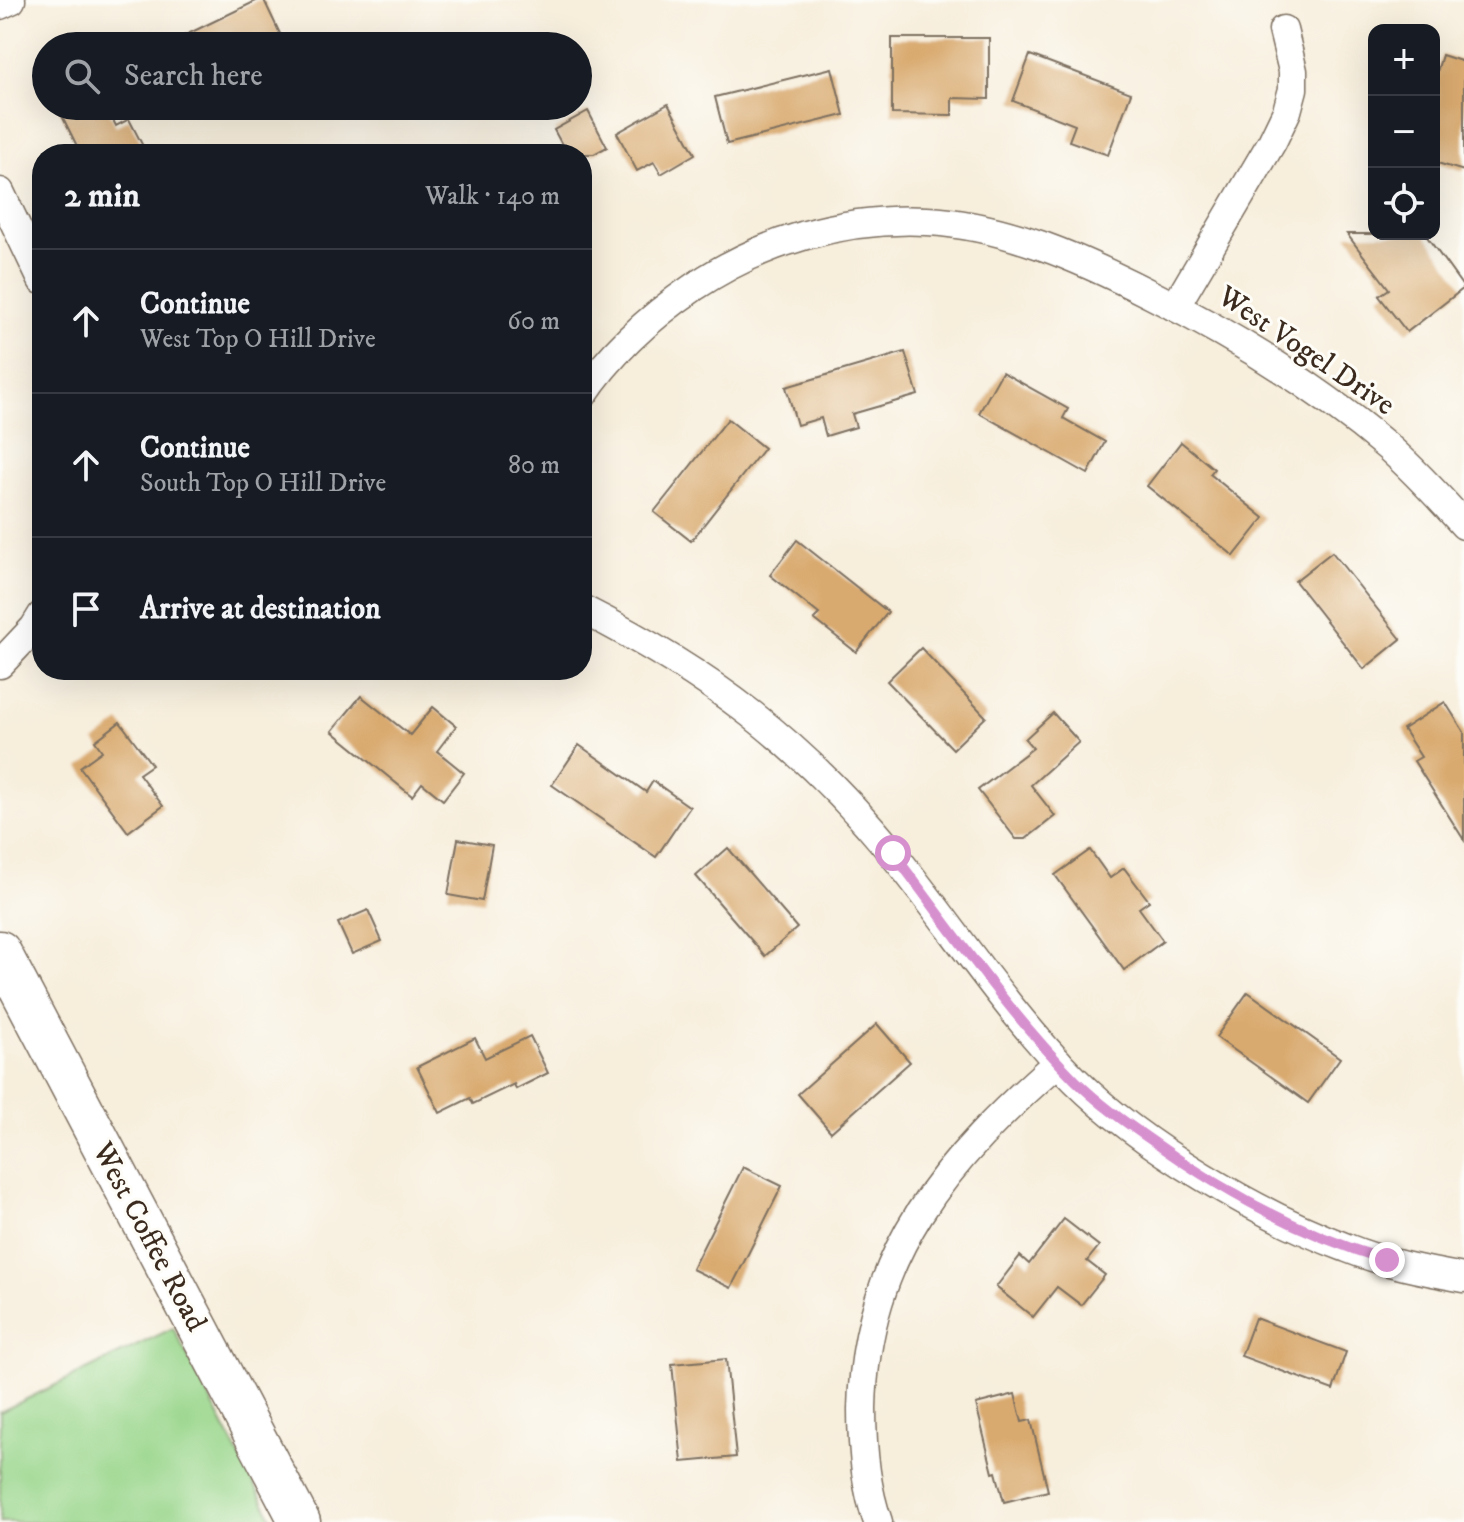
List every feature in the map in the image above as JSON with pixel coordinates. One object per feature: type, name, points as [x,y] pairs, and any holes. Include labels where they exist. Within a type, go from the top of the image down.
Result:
[{"type":"street","points":[[0,5],[11,0]]},
{"type":"street","points":[[1175,307],[1287,111],[1293,89],[1293,71],[1283,30]]},
{"type":"street","points":[[0,192],[32,259]]},
{"type":"street","name":"West Vogel Drive","points":[[592,383],[612,356],[676,299],[740,259],[814,231],[889,221],[928,221],[969,226],[1063,254],[1197,317],[1318,392],[1388,447],[1464,525]]},
{"type":"street","points":[[592,614],[669,655],[714,684],[797,750],[893,853],[1024,1023],[1058,1062],[1120,1119],[1188,1167],[1254,1205],[1347,1249],[1464,1278]]},
{"type":"street","points":[[0,664],[32,629]]},
{"type":"street","name":"West Coffee Road","points":[[0,951],[300,1522]]},
{"type":"street","points":[[878,1522],[871,1501],[862,1440],[863,1380],[881,1290],[900,1244],[947,1174],[987,1130],[1058,1062]]},
{"type":"green space","points":[[173,1328],[274,1522],[0,1522],[0,1412]]},
{"type":"building","points":[[258,0],[264,0],[279,32],[192,32]]},
{"type":"building","points":[[892,38],[989,38],[989,99],[952,98],[952,115],[892,114]]},
{"type":"building","points":[[1030,55],[1131,93],[1108,155],[1069,141],[1075,125],[1013,101]]},
{"type":"building","points":[[1442,55],[1464,62],[1464,171],[1440,164]]},
{"type":"building","points":[[832,68],[844,115],[727,144],[715,97]]},
{"type":"building","points":[[668,104],[695,154],[661,174],[654,162],[637,171],[617,133]]},
{"type":"building","points":[[592,119],[607,147],[592,154],[592,144],[562,144],[554,130],[572,120]]},
{"type":"building","points":[[64,120],[113,120],[116,126],[130,120],[142,144],[76,144]]},
{"type":"building","points":[[1347,234],[1368,234],[1368,240],[1429,240],[1464,288],[1407,332],[1379,296],[1389,289]]},
{"type":"building","points":[[905,352],[918,395],[852,414],[856,427],[826,436],[821,418],[797,425],[786,387]]},
{"type":"building","points":[[1002,372],[1068,409],[1063,418],[1105,442],[1088,474],[979,413]]},
{"type":"building","points":[[728,419],[764,448],[691,541],[654,512]]},
{"type":"building","points":[[1181,442],[1214,469],[1210,474],[1264,518],[1234,556],[1147,486]]},
{"type":"building","points":[[797,540],[888,612],[856,652],[814,619],[819,614],[770,575]]},
{"type":"building","points":[[1332,552],[1401,639],[1364,669],[1295,581]]},
{"type":"building","points":[[921,648],[986,717],[953,749],[887,681]]},
{"type":"building","points":[[361,696],[410,735],[433,707],[456,726],[437,751],[464,773],[443,800],[422,783],[412,796],[332,731]]},
{"type":"building","points":[[1445,702],[1464,732],[1464,840],[1414,761],[1421,757],[1403,729]]},
{"type":"building","points":[[1053,713],[1079,742],[1031,785],[1055,816],[1026,839],[1016,839],[978,790],[1033,748],[1025,739]]},
{"type":"building","points":[[120,722],[152,765],[139,774],[163,806],[128,832],[80,767],[102,751],[95,741]]},
{"type":"building","points":[[579,745],[646,792],[653,781],[690,807],[656,857],[552,785]]},
{"type":"building","points":[[458,839],[492,845],[482,901],[448,895]]},
{"type":"building","points":[[728,848],[797,928],[765,956],[696,876]]},
{"type":"building","points":[[1090,850],[1110,878],[1124,868],[1149,901],[1139,908],[1163,941],[1124,970],[1055,875]]},
{"type":"building","points":[[368,910],[382,941],[352,954],[338,923]]},
{"type":"building","points":[[1248,992],[1340,1058],[1308,1103],[1216,1037]]},
{"type":"building","points":[[877,1024],[910,1062],[831,1132],[798,1094]]},
{"type":"building","points":[[530,1036],[548,1073],[516,1089],[514,1084],[473,1104],[470,1098],[440,1113],[417,1067],[475,1038],[485,1058]]},
{"type":"building","points":[[743,1167],[782,1186],[731,1288],[692,1269]]},
{"type":"building","points":[[1064,1219],[1099,1246],[1087,1261],[1105,1275],[1081,1305],[1057,1287],[1033,1317],[996,1287],[1020,1256],[1029,1264]]},
{"type":"building","points":[[1255,1318],[1346,1352],[1333,1390],[1241,1356]]},
{"type":"building","points":[[726,1359],[736,1457],[682,1462],[672,1364]]},
{"type":"building","points":[[1015,1394],[1022,1422],[1031,1420],[1048,1491],[1004,1502],[996,1472],[993,1473],[976,1404]]},
{"type":"route","points":[[893,853],[1024,1023],[1077,1082],[1120,1119],[1188,1167],[1254,1205],[1347,1249],[1387,1260]]}]
